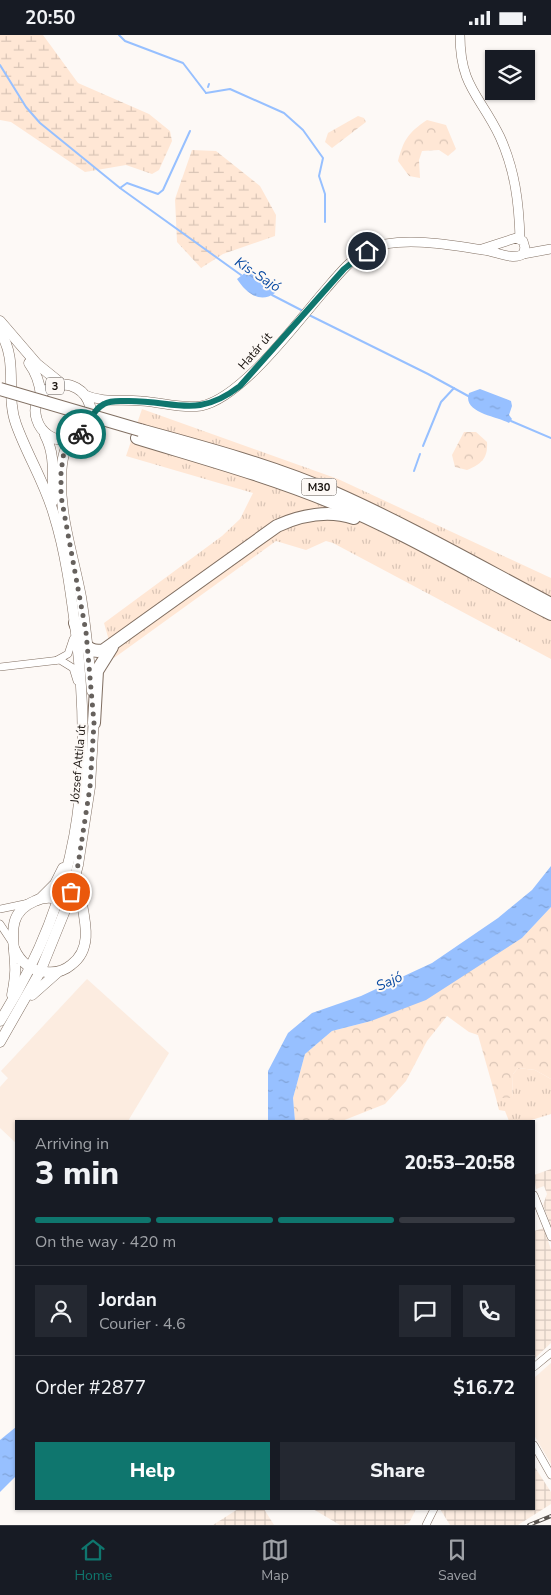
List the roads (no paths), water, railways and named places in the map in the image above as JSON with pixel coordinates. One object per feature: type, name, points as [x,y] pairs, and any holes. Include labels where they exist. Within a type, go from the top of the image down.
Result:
[{"type":"highway","name":"M30","points":[[0,389],[303,491],[397,533],[551,615]]},
{"type":"highway","name":"M30","points":[[0,398],[267,468],[335,493],[390,519],[551,604]]},
{"type":"highway","points":[[75,623],[81,641],[88,648],[100,651],[117,642],[267,532],[288,521],[319,514],[339,515],[397,533]]},
{"type":"highway","points":[[89,724],[97,671],[104,657],[117,642]]},
{"type":"main road","points":[[460,35],[462,66],[465,76],[499,135],[510,163],[520,220],[523,254]]},
{"type":"main road","points":[[509,255],[506,249],[508,241],[520,220]]},
{"type":"main road","points":[[482,249],[508,241],[522,241],[540,251]]},
{"type":"main road","name":"Határ út","points":[[85,395],[110,401],[141,401],[175,406],[200,406],[224,397],[248,378],[334,279],[367,251],[388,244],[411,242],[482,249]]},
{"type":"main road","points":[[482,249],[516,257],[551,249]]},
{"type":"main road","name":"3","points":[[0,321],[37,364],[63,385]]},
{"type":"main road","name":"3","points":[[0,328],[36,373],[41,396]]},
{"type":"main road","points":[[0,332],[10,355],[13,416],[54,514]]},
{"type":"main road","name":"3","points":[[54,514],[53,457],[51,445],[37,423],[35,415],[37,403],[41,396],[50,388],[63,385],[74,387],[85,395]]},
{"type":"main road","points":[[85,395],[91,409],[89,422]]},
{"type":"main road","points":[[89,422],[100,406],[110,401]]},
{"type":"main road","name":"3","points":[[71,439],[82,433],[89,422]]},
{"type":"main road","points":[[44,433],[57,440],[71,439]]},
{"type":"main road","name":"József Attila út","points":[[0,1042],[19,1012],[40,972],[78,865],[90,787],[88,648],[81,597],[64,520],[61,472],[64,451],[71,439]]},
{"type":"main road","name":"József Attila út","points":[[0,1021],[64,901],[89,724],[70,591],[54,514]]},
{"type":"main road","points":[[10,1005],[16,965],[12,932],[15,918],[48,892],[61,875],[75,831]]},
{"type":"main road","points":[[19,1012],[34,992],[59,971],[71,966],[84,949],[87,935],[78,892],[78,865]]},
{"type":"main road","points":[[35,901],[52,897],[64,901],[77,909],[84,920]]},
{"type":"main road","points":[[13,945],[19,958],[30,967],[40,972],[59,971]]},
{"type":"street","points":[[0,667],[57,660],[68,654],[73,644],[68,598],[70,591]]},
{"type":"street","points":[[57,660],[68,663],[75,673],[81,718],[89,724]]},
{"type":"street","points":[[0,909],[35,901]]},
{"type":"street","points":[[0,924],[13,945]]},
{"type":"street","points":[[535,1197],[551,1237]]},
{"type":"street","points":[[535,1366],[551,1353]]},
{"type":"street","points":[[535,1447],[551,1475]]},
{"type":"street","points":[[426,1525],[434,1510]]},
{"type":"water","points":[[246,272],[256,273],[263,282],[272,284],[275,293],[259,297],[249,292],[237,279]]},
{"type":"water","points":[[480,389],[511,401],[512,406],[509,415],[512,419],[509,423],[482,413],[470,405],[468,400],[469,393]]},
{"type":"water","points":[[551,866],[551,907],[522,938],[426,1000],[371,1021],[332,1031],[305,1054],[293,1098],[295,1120],[268,1120],[268,1071],[288,1033],[312,1013],[361,996],[432,963],[498,918],[532,890]]},
{"type":"water","points":[[15,1428],[15,1477],[0,1492],[0,1440]]},
{"type":"waterway","points":[[119,35],[125,41],[183,63],[206,93]]},
{"type":"waterway","name":"Kis-Sajó","points":[[0,65],[26,107],[40,123],[120,188],[241,275]]},
{"type":"waterway","points":[[206,93],[230,89],[284,113],[303,130],[323,158],[319,176],[325,194],[325,222]]},
{"type":"waterway","points":[[120,188],[127,183],[158,194],[163,190],[190,131]]},
{"type":"waterway","name":"Kis-Sajó","points":[[272,295],[303,311]]},
{"type":"waterway","name":"Kis-Sajó","points":[[309,315],[470,397]]},
{"type":"waterway","points":[[423,446],[441,402],[454,388]]},
{"type":"waterway","name":"Kis-Sajó","points":[[511,421],[551,438]]},
{"type":"waterway","points":[[414,471],[420,454]]},
{"type":"railway","points":[[529,1525],[551,1516]]},
{"type":"water label","name":"Sajó","points":[[389,981]]}]
